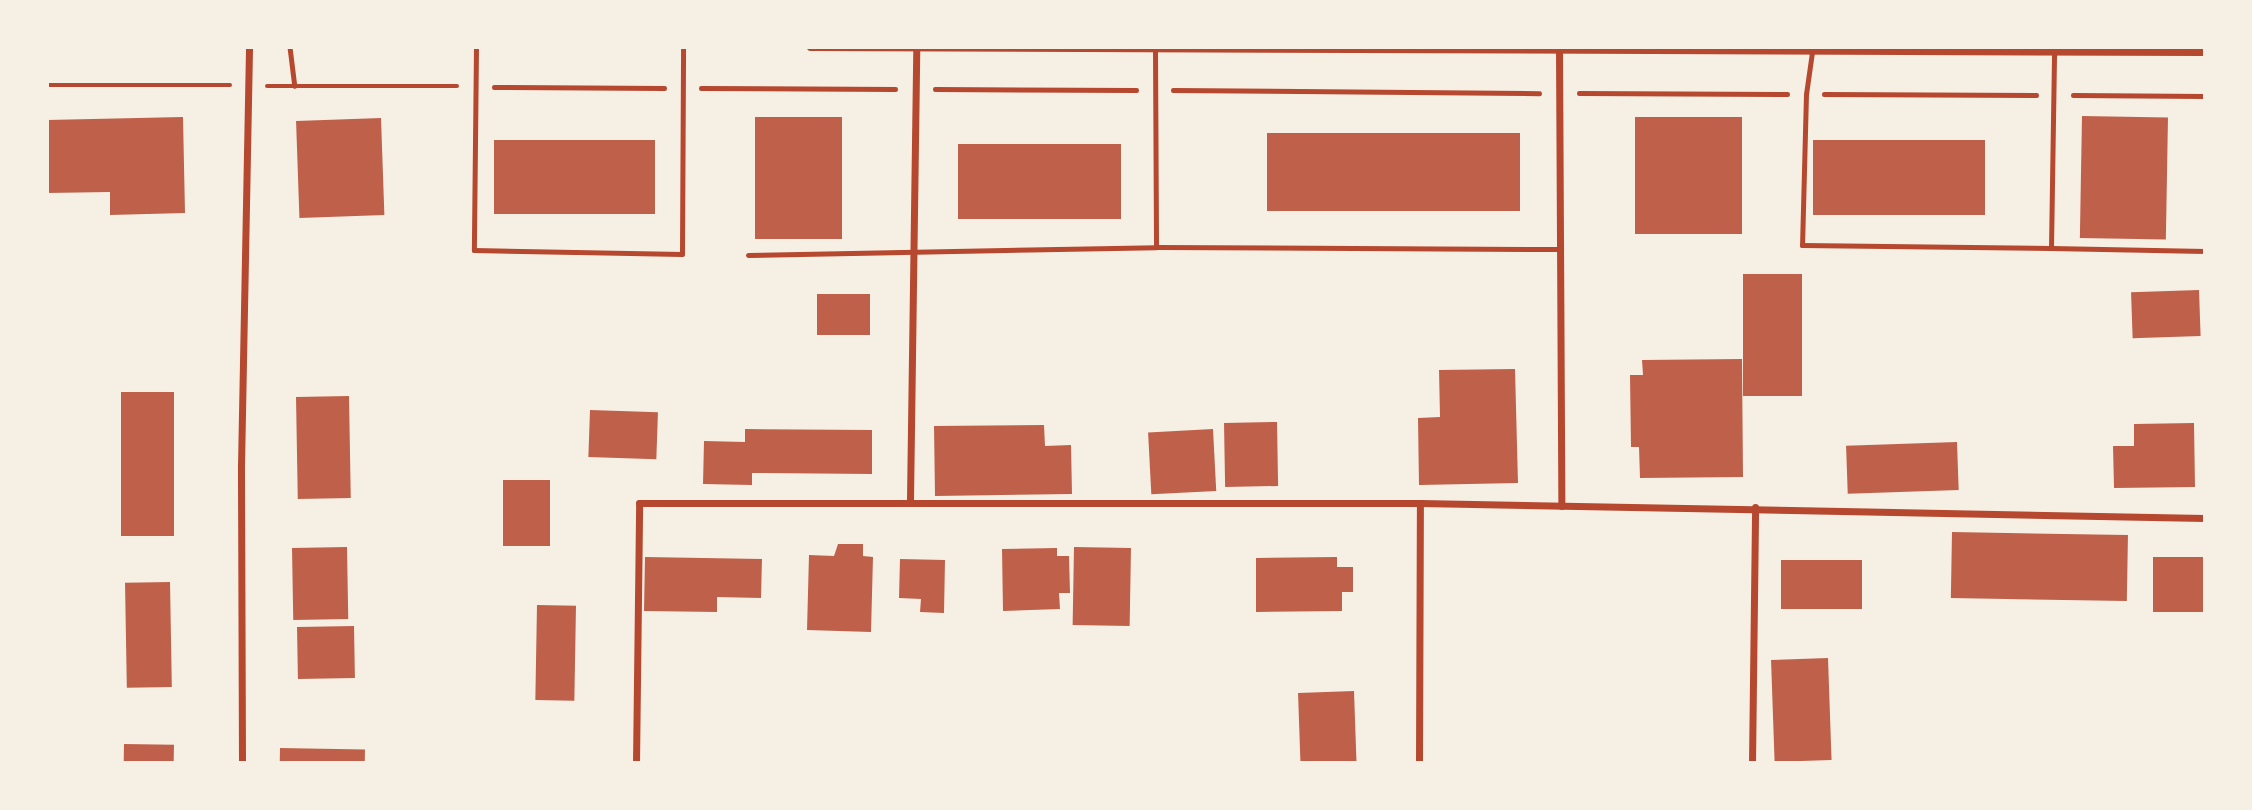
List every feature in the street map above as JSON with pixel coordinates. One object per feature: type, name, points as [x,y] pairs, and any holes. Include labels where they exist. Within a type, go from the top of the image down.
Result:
[{"type":"street","points":[[242,763],[241,466],[249,47]]},
{"type":"street","points":[[810,47],[1559,48],[1812,52],[2054,48],[2205,52]]},
{"type":"street","points":[[1559,48],[1561,506]]},
{"type":"street","points":[[910,500],[916,49]]},
{"type":"street","points":[[636,763],[639,503],[910,500],[1420,503],[1755,507],[2205,518]]},
{"type":"street","points":[[1419,763],[1420,503]]},
{"type":"street","points":[[1752,763],[1755,507]]},
{"type":"lane","points":[[476,47],[474,250],[682,254],[683,47]]},
{"type":"lane","points":[[2051,248],[2054,48]]},
{"type":"lane","points":[[1155,49],[1156,247]]},
{"type":"lane","points":[[1812,52],[1805,94],[1802,245],[2205,251]]},
{"type":"lane","points":[[748,255],[1156,247],[1560,250]]},
{"type":"path","points":[[290,47],[295,86]]},
{"type":"path","points":[[47,85],[2205,96]]},
{"type":"building","points":[[2082,116],[2168,118],[2166,239],[2080,238]]},
{"type":"building","points":[[183,117],[185,213],[110,215],[110,192],[47,193],[47,120]]},
{"type":"building","points":[[755,117],[842,117],[842,239],[755,239]]},
{"type":"building","points":[[1635,117],[1742,117],[1742,234],[1635,234]]},
{"type":"building","points":[[381,118],[384,215],[299,218],[296,121]]},
{"type":"building","points":[[1267,133],[1520,133],[1520,211],[1267,211]]},
{"type":"building","points":[[494,140],[655,140],[655,214],[494,214]]},
{"type":"building","points":[[1813,140],[1985,140],[1985,215],[1813,215]]},
{"type":"building","points":[[958,144],[1121,144],[1121,219],[958,219]]},
{"type":"building","points":[[1743,274],[1802,274],[1802,396],[1743,396]]},
{"type":"building","points":[[2199,290],[2201,336],[2133,338],[2131,292]]},
{"type":"building","points":[[817,294],[870,294],[870,335],[817,335]]},
{"type":"building","points":[[1742,359],[1743,477],[1640,478],[1639,447],[1631,447],[1630,375],[1643,375],[1642,360]]},
{"type":"building","points":[[1515,369],[1518,483],[1419,485],[1418,418],[1440,417],[1439,370]]},
{"type":"building","points":[[121,392],[174,392],[174,536],[121,536]]},
{"type":"building","points":[[349,396],[351,498],[298,499],[296,397]]},
{"type":"building","points":[[590,410],[658,412],[656,459],[588,457]]},
{"type":"building","points":[[1277,422],[1278,486],[1225,487],[1224,423]]},
{"type":"building","points":[[2194,423],[2195,487],[2114,488],[2113,446],[2134,446],[2134,424]]},
{"type":"building","points":[[1044,425],[1045,446],[1071,445],[1072,494],[935,496],[934,426]]},
{"type":"building","points":[[745,429],[872,430],[872,474],[752,473],[752,485],[703,484],[704,441],[745,442]]},
{"type":"building","points":[[1213,429],[1216,491],[1151,494],[1148,432]]},
{"type":"building","points":[[1957,442],[1959,490],[1848,494],[1846,446]]},
{"type":"building","points":[[503,480],[550,480],[550,546],[503,546]]},
{"type":"building","points":[[1952,532],[2128,535],[2127,601],[1951,598]]},
{"type":"building","points":[[838,544],[863,544],[863,556],[873,557],[871,632],[807,630],[809,555],[834,556]]},
{"type":"building","points":[[347,547],[348,619],[293,620],[292,548]]},
{"type":"building","points":[[1074,547],[1131,548],[1130,626],[1073,625]]},
{"type":"building","points":[[1057,548],[1057,556],[1069,556],[1070,593],[1059,593],[1060,609],[1003,611],[1002,549]]},
{"type":"building","points":[[645,557],[762,559],[761,598],[717,597],[717,612],[644,611]]},
{"type":"building","points":[[1337,557],[1337,567],[1353,567],[1353,592],[1342,592],[1342,611],[1256,612],[1256,558]]},
{"type":"building","points":[[2153,557],[2205,557],[2205,612],[2153,612]]},
{"type":"building","points":[[900,559],[945,560],[944,613],[920,612],[921,599],[899,598]]},
{"type":"building","points":[[1781,560],[1862,560],[1862,609],[1781,609]]},
{"type":"building","points":[[170,582],[172,687],[127,688],[125,583]]},
{"type":"building","points":[[537,605],[576,606],[574,701],[535,700]]},
{"type":"building","points":[[354,626],[355,678],[298,679],[297,627]]},
{"type":"building","points":[[1828,658],[1832,760],[1775,762],[1771,660]]},
{"type":"building","points":[[1354,691],[1357,763],[1300,763],[1298,693]]},
{"type":"building","points":[[124,744],[174,745],[174,763],[124,763]]},
{"type":"building","points":[[280,748],[365,749],[365,763],[280,763]]}]
